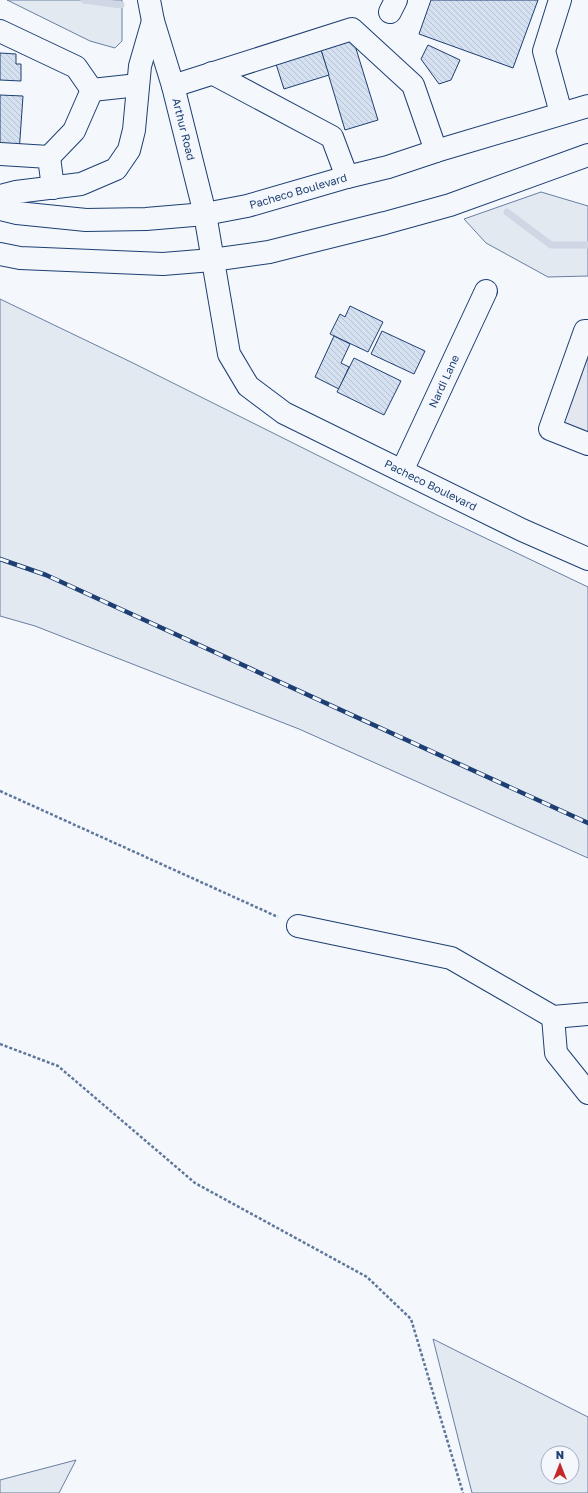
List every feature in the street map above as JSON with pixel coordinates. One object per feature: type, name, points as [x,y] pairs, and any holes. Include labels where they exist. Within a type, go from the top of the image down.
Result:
[{"type":"main road","name":"Arthur Road","points":[[149,0],[153,21],[173,86],[205,214],[212,260]]},
{"type":"main road","points":[[560,0],[544,51],[561,113]]},
{"type":"main road","points":[[0,196],[16,192],[81,184],[116,169],[129,150],[134,130],[140,66],[153,21]]},
{"type":"main road","points":[[173,86],[352,29],[413,85],[436,151]]},
{"type":"main road","points":[[0,31],[76,67],[92,90]]},
{"type":"main road","points":[[212,73],[332,137],[347,177]]},
{"type":"main road","points":[[92,90],[138,85]]},
{"type":"main road","points":[[0,154],[49,157],[74,131],[92,90]]},
{"type":"main road","name":"Pacheco Boulevard","points":[[0,209],[17,213],[86,220],[146,219],[205,214],[247,206],[347,177],[388,167],[436,151],[588,106]]},
{"type":"main road","points":[[0,254],[20,258],[163,264],[212,260],[269,252],[450,205],[588,155]]},
{"type":"main road","points":[[49,157],[53,188]]},
{"type":"main road","name":"Pacheco Boulevard","points":[[212,260],[230,354],[248,386],[284,413],[522,530],[588,559]]},
{"type":"main road","name":"Nardi Lane","points":[[402,471],[486,291]]},
{"type":"main road","points":[[588,331],[585,331],[550,429],[588,444]]},
{"type":"main road","points":[[298,926],[451,958],[553,1017],[588,1014]]},
{"type":"main road","points":[[553,1017],[556,1053],[588,1093]]},
{"type":"path","points":[[0,791],[298,926]]},
{"type":"path","points":[[0,1044],[58,1066],[195,1183],[367,1277],[411,1319],[463,1493]]},
{"type":"shaded area","points":[[7,0],[122,0],[122,41],[115,48],[90,41]]},
{"type":"shaded area","points":[[541,192],[588,206],[588,276],[548,277],[486,243],[464,219]]},
{"type":"shaded area","points":[[0,299],[133,363],[437,515],[588,587],[588,858],[299,729],[35,626],[0,616]]},
{"type":"shaded area","points":[[588,331],[588,444],[550,429]]},
{"type":"shaded area","points":[[433,1339],[588,1417],[588,1493],[472,1493]]},
{"type":"shaded area","points":[[76,1460],[59,1493],[0,1493],[0,1480]]},
{"type":"building","points":[[431,0],[538,0],[513,68],[419,34]]},
{"type":"building","points":[[353,39],[378,120],[345,130],[321,50]]},
{"type":"building","points":[[428,45],[460,60],[451,80],[439,84],[421,59]]},
{"type":"building","points":[[321,50],[329,75],[284,89],[276,64]]},
{"type":"building","points":[[0,53],[16,54],[16,64],[21,64],[21,81],[0,80]]},
{"type":"building","points":[[0,95],[23,96],[19,153],[0,152]]},
{"type":"building","points":[[350,306],[383,322],[368,352],[330,334],[340,314],[345,317]]},
{"type":"building","points":[[382,331],[425,351],[414,374],[371,354]]},
{"type":"building","points":[[334,336],[350,344],[341,363],[349,367],[339,389],[315,377]]},
{"type":"building","points":[[354,358],[401,381],[384,415],[337,392]]},
{"type":"waterway","points":[[84,0],[121,5]]},
{"type":"waterway","points":[[507,212],[551,245],[588,245]]},
{"type":"railway","points":[[0,559],[46,575],[588,823]]}]
